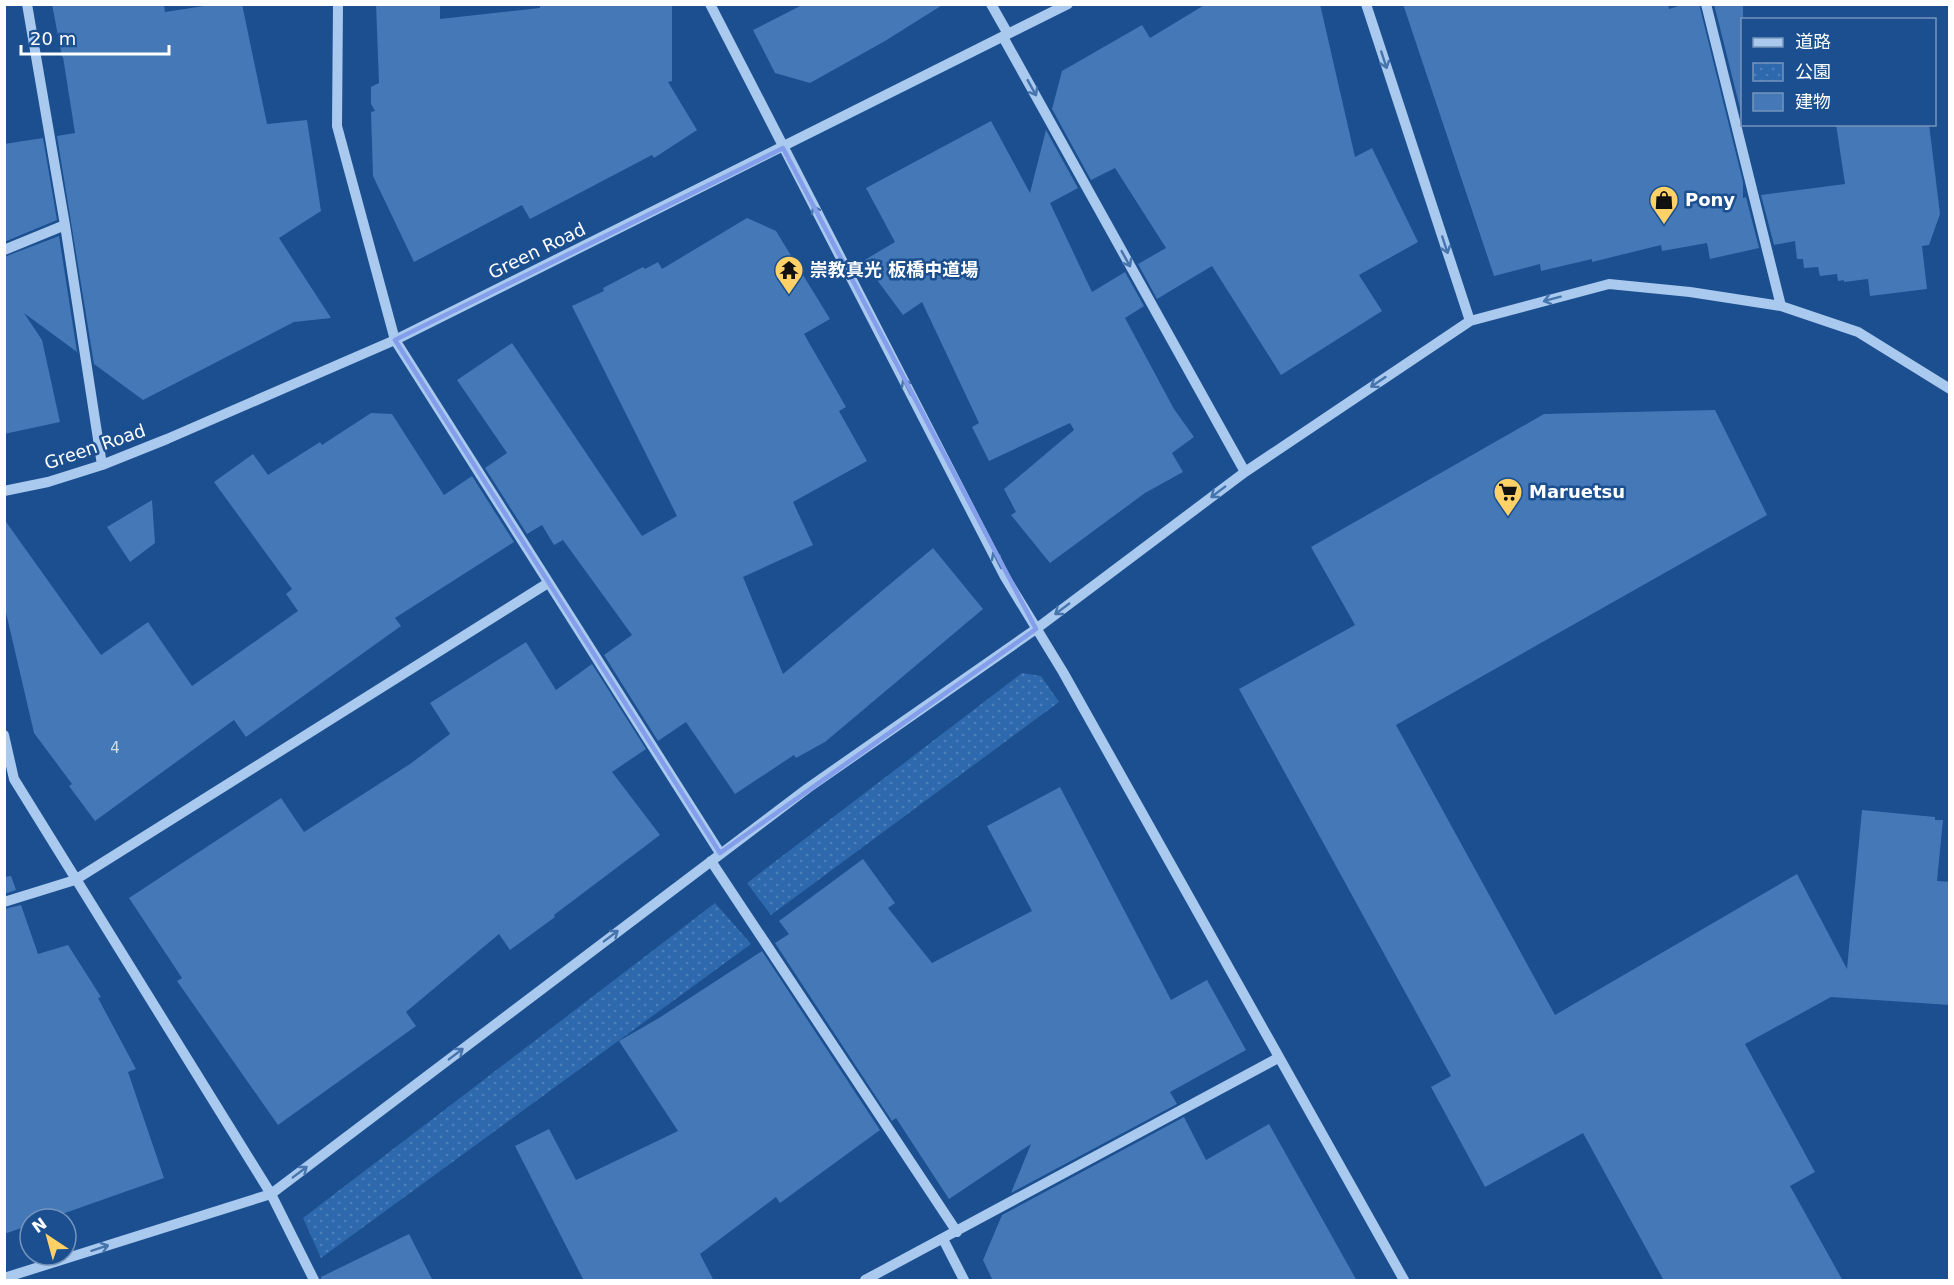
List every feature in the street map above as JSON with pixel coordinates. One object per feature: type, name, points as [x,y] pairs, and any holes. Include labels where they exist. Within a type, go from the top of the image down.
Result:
[{"type":"street","points":[[27,4],[65,225],[102,465]]},
{"type":"street","points":[[338,4],[337,126],[395,340],[548,583],[716,857],[957,1232]]},
{"type":"street","points":[[710,4],[1005,577],[1063,672],[1404,1281]]},
{"type":"street","points":[[991,4],[1006,36],[1245,472]]},
{"type":"street","name":"Green Road","points":[[4,491],[48,482],[102,465],[395,340],[1068,4]]},
{"type":"street","points":[[1366,4],[1470,321]]},
{"type":"street","points":[[1706,4],[1781,306]]},
{"type":"street","points":[[4,250],[65,225]]},
{"type":"street","points":[[4,1278],[271,1194],[807,788],[1036,629],[1245,472],[1470,321],[1608,284],[1690,292],[1781,306],[1858,332],[1950,389]]},
{"type":"street","points":[[4,902],[75,880],[548,583]]},
{"type":"street","points":[[4,735],[14,779],[271,1194],[314,1281]]},
{"type":"street","points":[[865,1281],[1278,1058]]},
{"type":"street","points":[[943,1239],[964,1281]]},
{"type":"highlighted area","points":[[783,148],[1036,629],[720,853],[395,340]]},
{"type":"green space","points":[[1022,673],[1041,676],[1059,702],[771,915],[747,883]]},
{"type":"green space","points":[[715,903],[751,944],[321,1258],[303,1218]]},
{"type":"building","points":[[52,4],[164,4],[165,12],[217,4],[242,4],[267,124],[307,120],[321,211],[279,238],[331,318],[294,322],[143,400],[94,364],[57,136],[75,133]]},
{"type":"building","points":[[376,4],[440,4],[440,19],[540,8],[540,5],[672,4],[672,81],[668,82],[697,130],[654,158],[652,155],[530,219],[522,205],[414,262],[373,176],[371,112],[375,111],[371,104],[371,87],[379,83]]},
{"type":"building","points":[[804,4],[944,4],[885,41],[810,83],[775,73],[753,30]]},
{"type":"building","points":[[1206,4],[1320,4],[1355,157],[1372,148],[1418,242],[1359,275],[1382,311],[1281,375],[1212,266],[1157,299],[1138,264],[1166,248],[1115,168],[1091,180],[1052,109],[1062,71],[1142,25],[1150,38]]},
{"type":"building","points":[[1403,4],[1668,4],[1669,9],[1685,4],[1699,4],[1743,182],[1743,198],[1746,197],[1759,248],[1710,259],[1707,243],[1662,251],[1661,245],[1592,262],[1592,259],[1541,271],[1540,264],[1494,276]]},
{"type":"building","points":[[1714,4],[1743,4],[1741,112]]},
{"type":"building","points":[[991,121],[1030,193],[1046,130],[1078,188],[1050,203],[1092,292],[1125,272],[1144,306],[1125,318],[1174,409],[1194,437],[1172,453],[1183,472],[1145,493],[1050,563],[1011,515],[1016,512],[1004,489],[1074,430],[1070,423],[989,461],[972,427],[979,423],[922,302],[903,315],[863,261],[895,242],[866,188]]},
{"type":"building","points":[[1836,126],[1929,126],[1940,214],[1929,245],[1922,246],[1927,289],[1870,296],[1868,279],[1844,282],[1844,280],[1838,281],[1837,274],[1820,276],[1818,267],[1804,268],[1803,259],[1797,259],[1795,241],[1774,245],[1761,195],[1845,184]]},
{"type":"building","points":[[43,138],[57,220],[4,242],[4,144]]},
{"type":"building","points":[[747,218],[776,231],[830,319],[804,334],[846,407],[839,411],[867,461],[793,502],[813,545],[743,577],[783,674],[933,548],[983,609],[825,742],[796,758],[794,755],[735,794],[686,722],[658,741],[604,655],[632,635],[563,540],[554,545],[542,525],[527,534],[485,468],[507,453],[457,380],[512,343],[642,536],[677,516],[572,306],[604,291],[603,288],[643,267],[645,269],[658,262],[662,269]]},
{"type":"building","points":[[59,236],[77,352],[24,313],[42,340],[60,422],[4,434],[4,257]]},
{"type":"building","points":[[1715,410],[1767,515],[1396,725],[1555,1015],[1797,874],[1847,969],[1862,810],[1935,817],[1935,820],[1943,820],[1937,881],[1950,882],[1950,1005],[1831,997],[1745,1044],[1815,1172],[1790,1186],[1843,1281],[1664,1281],[1583,1133],[1485,1187],[1431,1087],[1451,1076],[1239,689],[1355,625],[1311,547],[1544,414]]},
{"type":"building","points":[[371,413],[392,414],[444,495],[472,476],[514,542],[395,618],[401,626],[246,737],[234,720],[95,821],[69,786],[72,784],[34,733],[4,604],[4,519],[101,655],[148,622],[192,686],[298,611],[286,594],[292,589],[214,482],[253,454],[268,475],[320,442],[322,445]]},
{"type":"building","points":[[152,500],[155,543],[130,562],[107,527]]},
{"type":"building","points":[[526,642],[556,690],[592,664],[646,749],[612,772],[660,835],[510,950],[499,934],[406,1012],[416,1026],[278,1125],[177,981],[182,978],[129,898],[281,798],[304,832],[410,764],[450,734],[430,703]]},
{"type":"building","points":[[1060,787],[1171,1000],[1207,980],[1246,1050],[1170,1092],[1177,1104],[1011,1193],[1031,1144],[949,1199],[896,1118],[892,1121],[775,943],[789,934],[779,921],[863,859],[895,903],[888,908],[932,963],[1032,911],[987,826]]},
{"type":"building","points":[[11,876],[16,890],[4,894],[4,877]]},
{"type":"building","points":[[21,905],[38,954],[68,945],[101,997],[98,998],[136,1069],[128,1072],[164,1178],[78,1208],[18,1207],[18,1229],[4,1234],[4,909]]},
{"type":"building","points":[[762,951],[880,1130],[780,1203],[776,1197],[700,1254],[714,1281],[584,1281],[515,1146],[549,1129],[576,1180],[678,1131],[619,1041],[659,1018]]},
{"type":"building","points":[[1184,1117],[1206,1160],[1269,1124],[1357,1281],[993,1281],[983,1260],[1002,1215]]},
{"type":"building","points":[[409,1234],[433,1281],[321,1281],[321,1277]]},
{"type":"place","name":"Pony","points":[[1664,226]]},
{"type":"place","name":"崇教真光 板橋中道場","points":[[789,296]]},
{"type":"place","name":"Maruetsu","points":[[1508,518]]}]
